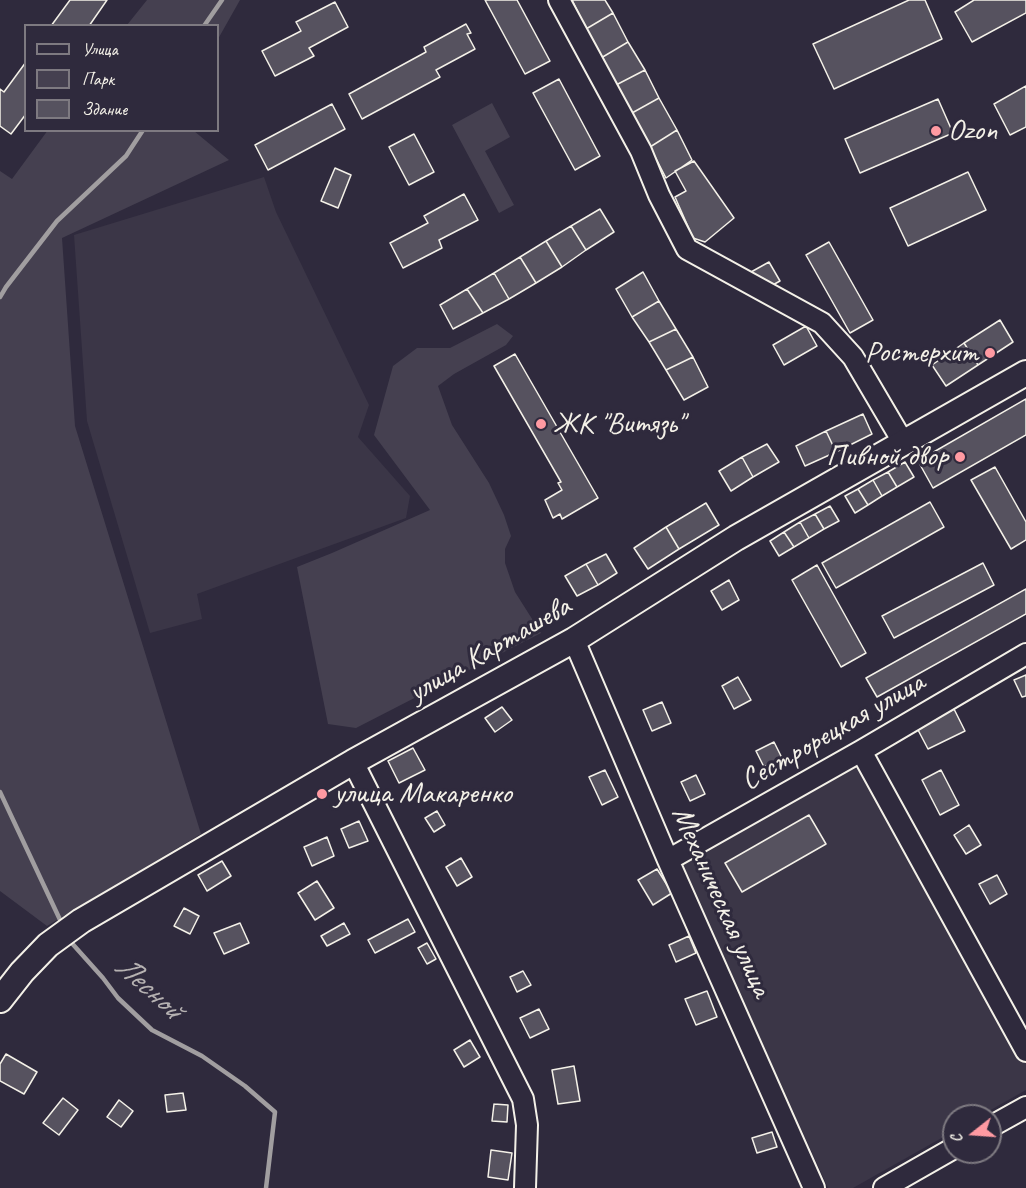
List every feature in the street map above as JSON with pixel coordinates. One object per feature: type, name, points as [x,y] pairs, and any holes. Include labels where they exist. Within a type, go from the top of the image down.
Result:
[{"type":"main road","name":"улица Карташева","points":[[0,1000],[22,972],[48,945],[81,921],[353,762],[574,640],[736,538],[1026,373]]},
{"type":"street","points":[[559,0],[641,152],[659,195],[687,249],[822,322],[853,357],[903,442]]},
{"type":"street","name":"Механическая улица","points":[[574,640],[668,860],[814,1188]]},
{"type":"street","name":"Сестрорецкая улица","points":[[668,860],[1026,654]]},
{"type":"street","points":[[861,751],[1026,1051]]},
{"type":"street","points":[[353,762],[523,1099],[527,1125],[525,1188]]},
{"type":"street","points":[[1002,1120],[1026,1107]]},
{"type":"street","points":[[884,1188],[942,1155]]},
{"type":"shaded area","points":[[264,177],[276,212],[369,405],[358,437],[410,496],[406,518],[197,594],[202,619],[150,633],[87,421],[74,235]]},
{"type":"shaded area","points":[[860,756],[1026,1057],[1026,1090],[1001,1104],[942,1104],[942,1138],[853,1188],[828,1188],[680,861]]},
{"type":"green space","points":[[147,0],[240,0],[219,37],[219,24],[128,24]]},
{"type":"green space","points":[[492,103],[510,137],[485,151],[514,205],[499,213],[452,125]]},
{"type":"green space","points":[[47,132],[195,132],[229,160],[62,238],[75,426],[201,834],[47,926],[0,891],[0,171],[12,179]]},
{"type":"green space","points":[[497,324],[513,336],[506,345],[454,374],[438,386],[452,425],[489,483],[504,515],[511,536],[505,549],[505,563],[515,592],[541,633],[356,728],[328,724],[297,567],[430,510],[374,435],[393,366],[417,348],[450,348]]},
{"type":"building","points":[[70,0],[107,0],[90,24],[52,24]]},
{"type":"building","points":[[485,0],[517,0],[550,61],[525,74]]},
{"type":"building","points":[[572,0],[605,0],[613,13],[586,29]]},
{"type":"building","points":[[909,0],[925,0],[942,39],[834,89],[813,44]]},
{"type":"building","points":[[974,0],[1026,0],[1026,13],[972,42],[955,12]]},
{"type":"building","points":[[335,2],[348,27],[309,48],[314,56],[275,76],[262,51],[301,31],[296,22]]},
{"type":"building","points":[[613,13],[628,42],[601,58],[586,29]]},
{"type":"building","points":[[466,24],[471,33],[467,34],[475,49],[436,70],[440,77],[362,119],[349,94],[426,52],[424,47]]},
{"type":"building","points":[[628,42],[645,70],[616,85],[601,58]]},
{"type":"building","points":[[24,65],[24,117],[11,134],[0,126],[0,89],[4,92]]},
{"type":"building","points":[[645,70],[659,98],[632,113],[616,85]]},
{"type":"building","points":[[559,79],[600,156],[575,170],[533,93]]},
{"type":"building","points":[[1026,86],[1026,127],[1010,135],[994,104]]},
{"type":"building","points":[[659,98],[677,130],[650,147],[632,113]]},
{"type":"building","points":[[938,99],[953,133],[860,173],[845,139]]},
{"type":"building","points":[[332,104],[345,129],[268,170],[255,145]]},
{"type":"building","points":[[677,130],[692,160],[666,178],[650,147]]},
{"type":"building","points":[[414,134],[434,172],[409,185],[389,147]]},
{"type":"building","points":[[694,161],[734,218],[705,242],[693,238],[675,197],[686,191],[675,171]]},
{"type":"building","points":[[335,168],[351,175],[338,208],[321,201]]},
{"type":"building","points":[[968,172],[986,210],[908,246],[890,208]]},
{"type":"building","points":[[464,194],[478,220],[439,240],[442,248],[403,268],[390,243],[428,223],[424,216]]},
{"type":"building","points":[[600,209],[614,232],[586,250],[571,226]]},
{"type":"building","points":[[571,226],[586,250],[562,267],[546,241]]},
{"type":"building","points":[[546,241],[562,267],[536,283],[520,257]]},
{"type":"building","points":[[829,242],[873,320],[850,333],[806,255]]},
{"type":"building","points":[[520,257],[536,283],[509,299],[494,273]]},
{"type":"building","points":[[769,262],[780,281],[769,287],[764,279],[757,283],[751,272]]},
{"type":"building","points":[[643,272],[659,301],[632,317],[616,289]]},
{"type":"building","points":[[494,273],[509,299],[483,313],[467,289]]},
{"type":"building","points":[[467,289],[483,313],[453,329],[440,305]]},
{"type":"building","points":[[659,301],[676,329],[649,342],[632,317]]},
{"type":"building","points":[[1000,320],[1013,342],[978,365],[964,343]]},
{"type":"building","points":[[806,326],[817,346],[784,365],[773,345]]},
{"type":"building","points":[[676,329],[693,357],[666,370],[649,342]]},
{"type":"building","points":[[964,343],[978,365],[946,386],[932,365]]},
{"type":"building","name":"ЖК \"Витязь\"","points":[[515,354],[598,498],[562,519],[560,514],[553,518],[545,500],[562,490],[558,483],[561,482],[494,366]]},
{"type":"building","points":[[693,357],[708,387],[684,400],[666,370]]},
{"type":"building","points":[[1026,399],[1026,435],[933,488],[918,461]]},
{"type":"building","points":[[863,414],[872,434],[836,452],[826,431]]},
{"type":"building","points":[[826,431],[836,452],[805,466],[796,446]]},
{"type":"building","points":[[767,444],[779,462],[753,477],[742,457]]},
{"type":"building","points":[[742,457],[753,477],[731,491],[719,471]]},
{"type":"building","points":[[905,462],[914,477],[897,487],[888,472]]},
{"type":"building","points":[[995,467],[1026,522],[1026,540],[1011,549],[971,480]]},
{"type":"building","points":[[888,472],[897,487],[882,496],[873,480]]},
{"type":"building","points":[[873,480],[882,496],[868,505],[858,489]]},
{"type":"building","points":[[858,489],[868,505],[855,513],[845,496]]},
{"type":"building","points":[[930,502],[944,527],[836,588],[822,563]]},
{"type":"building","points":[[706,503],[719,525],[679,549],[666,527]]},
{"type":"building","points":[[830,506],[839,521],[824,529],[815,514]]},
{"type":"building","points":[[815,514],[824,529],[809,538],[800,522]]},
{"type":"building","points":[[800,522],[809,538],[794,547],[784,532]]},
{"type":"building","points":[[666,527],[679,549],[648,569],[634,548]]},
{"type":"building","points":[[784,532],[794,547],[779,556],[770,541]]},
{"type":"building","points":[[606,554],[617,573],[598,585],[586,564]]},
{"type":"building","points":[[983,563],[994,585],[894,638],[882,616]]},
{"type":"building","points":[[586,564],[598,585],[577,596],[565,576]]},
{"type":"building","points":[[817,565],[866,653],[841,667],[792,580]]},
{"type":"building","points":[[729,580],[739,600],[722,610],[711,591]]},
{"type":"building","points":[[1026,589],[1026,614],[877,697],[866,678]]},
{"type":"building","points":[[1026,675],[1026,696],[1022,697],[1014,680]]},
{"type":"building","points":[[738,677],[751,700],[734,709],[722,686]]},
{"type":"building","points":[[662,702],[671,723],[652,731],[643,710]]},
{"type":"building","points":[[502,707],[512,720],[495,732],[485,718]]},
{"type":"building","points":[[954,709],[965,731],[928,749],[917,728]]},
{"type":"building","points":[[774,742],[782,758],[764,767],[756,751]]},
{"type":"building","points":[[413,748],[425,770],[399,783],[388,761]]},
{"type":"building","points":[[605,770],[618,797],[602,805],[589,777]]},
{"type":"building","points":[[941,770],[959,805],[940,815],[922,780]]},
{"type":"building","points":[[696,775],[705,794],[690,801],[681,782]]},
{"type":"building","points":[[437,811],[445,825],[434,832],[425,818]]},
{"type":"building","points":[[809,815],[826,844],[742,892],[725,863]]},
{"type":"building","points":[[359,821],[368,841],[349,848],[341,829]]},
{"type":"building","points":[[969,825],[981,845],[966,854],[954,835]]},
{"type":"building","points":[[327,837],[334,856],[312,866],[304,847]]},
{"type":"building","points":[[461,858],[472,877],[457,886],[446,867]]},
{"type":"building","points":[[222,861],[231,876],[207,891],[198,875]]},
{"type":"building","points":[[657,869],[672,893],[653,905],[638,880]]},
{"type":"building","points":[[997,875],[1007,894],[990,904],[979,884]]},
{"type":"building","points":[[317,881],[334,908],[315,920],[298,893]]},
{"type":"building","points":[[184,908],[199,916],[190,934],[174,926]]},
{"type":"building","points":[[408,919],[415,932],[375,953],[368,940]]},
{"type":"building","points":[[240,923],[249,943],[224,954],[214,933]]},
{"type":"building","points":[[344,923],[350,934],[327,946],[321,936]]},
{"type":"building","points":[[689,936],[696,953],[676,962],[669,945]]},
{"type":"building","points":[[427,943],[436,959],[427,964],[418,948]]},
{"type":"building","points":[[523,971],[531,985],[517,992],[510,977]]},
{"type":"building","points":[[707,991],[717,1017],[696,1025],[685,999]]},
{"type":"building","points":[[539,1009],[549,1029],[530,1038],[520,1018]]},
{"type":"building","points":[[470,1040],[480,1057],[464,1067],[454,1050]]},
{"type":"building","points":[[6,1054],[37,1072],[24,1094],[0,1081],[0,1064]]},
{"type":"building","points":[[574,1066],[580,1101],[558,1104],[552,1070]]},
{"type":"building","points":[[183,1093],[186,1110],[167,1112],[165,1095]]},
{"type":"building","points":[[63,1098],[78,1110],[59,1135],[43,1123]]},
{"type":"building","points":[[119,1100],[133,1111],[121,1127],[107,1117]]},
{"type":"building","points":[[494,1104],[508,1105],[507,1122],[492,1121]]},
{"type":"building","points":[[772,1132],[777,1147],[757,1153],[752,1138]]},
{"type":"building","points":[[491,1150],[512,1153],[508,1180],[488,1177]]},
{"type":"waterway","name":"Лесной","points":[[205,24],[222,0]]},
{"type":"waterway","name":"Лесной","points":[[0,297],[57,221],[126,156],[142,132]]},
{"type":"waterway","name":"Лесной","points":[[0,792],[62,924]]},
{"type":"waterway","name":"Лесной","points":[[69,940],[118,998],[152,1030],[202,1056],[245,1086],[275,1112],[266,1188]]},
{"type":"place","name":"Ozon","points":[[936,131]]},
{"type":"place","name":"Ростерхит","points":[[990,353]]},
{"type":"place","name":"ЖК \"Витязь\"","points":[[541,424]]},
{"type":"place","name":"Пивной двор","points":[[960,457]]},
{"type":"place","name":"улица Макаренко","points":[[322,794]]}]
